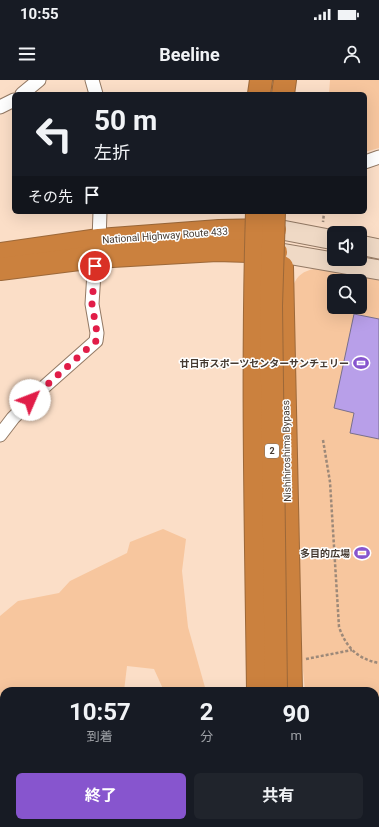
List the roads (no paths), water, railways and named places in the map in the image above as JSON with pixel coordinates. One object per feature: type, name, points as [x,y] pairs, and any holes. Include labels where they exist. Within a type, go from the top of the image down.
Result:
[{"type":"highway","points":[[259,92],[261,80]]},
{"type":"highway","points":[[266,92],[268,80]]},
{"type":"highway","points":[[283,92],[285,80]]},
{"type":"highway","points":[[296,92],[298,80]]},
{"type":"highway","name":"National Highway Route 433","points":[[0,254],[97,248],[217,250],[250,226],[280,218]]},
{"type":"highway","name":"Nishihiroshima Bypass","points":[[280,218],[291,687]]},
{"type":"highway","name":"Nishihiroshima Bypass","points":[[276,687],[271,313],[280,218]]},
{"type":"highway","points":[[250,226],[250,687]]},
{"type":"highway","name":"National Highway Route 433","points":[[250,226],[281,253]]},
{"type":"highway","name":"2","points":[[250,226],[254,306],[258,687]]},
{"type":"highway","name":"National Highway Route 433","points":[[0,269],[97,248]]},
{"type":"main road","points":[[280,218],[327,234]]},
{"type":"main road","points":[[367,246],[379,249]]},
{"type":"main road","points":[[281,253],[379,270]]},
{"type":"street","points":[[24,92],[39,80]]},
{"type":"street","points":[[92,80],[95,92]]},
{"type":"street","points":[[0,107],[12,101]]},
{"type":"street","points":[[367,161],[379,157]]},
{"type":"street","points":[[0,436],[10,420],[18,412],[96,341],[97,333],[92,304],[100,214]]},
{"type":"place","name":"廿日市スポーツセンターサンチェリー","points":[[361,363]]},
{"type":"place","name":"多目的広場","points":[[362,553]]}]
